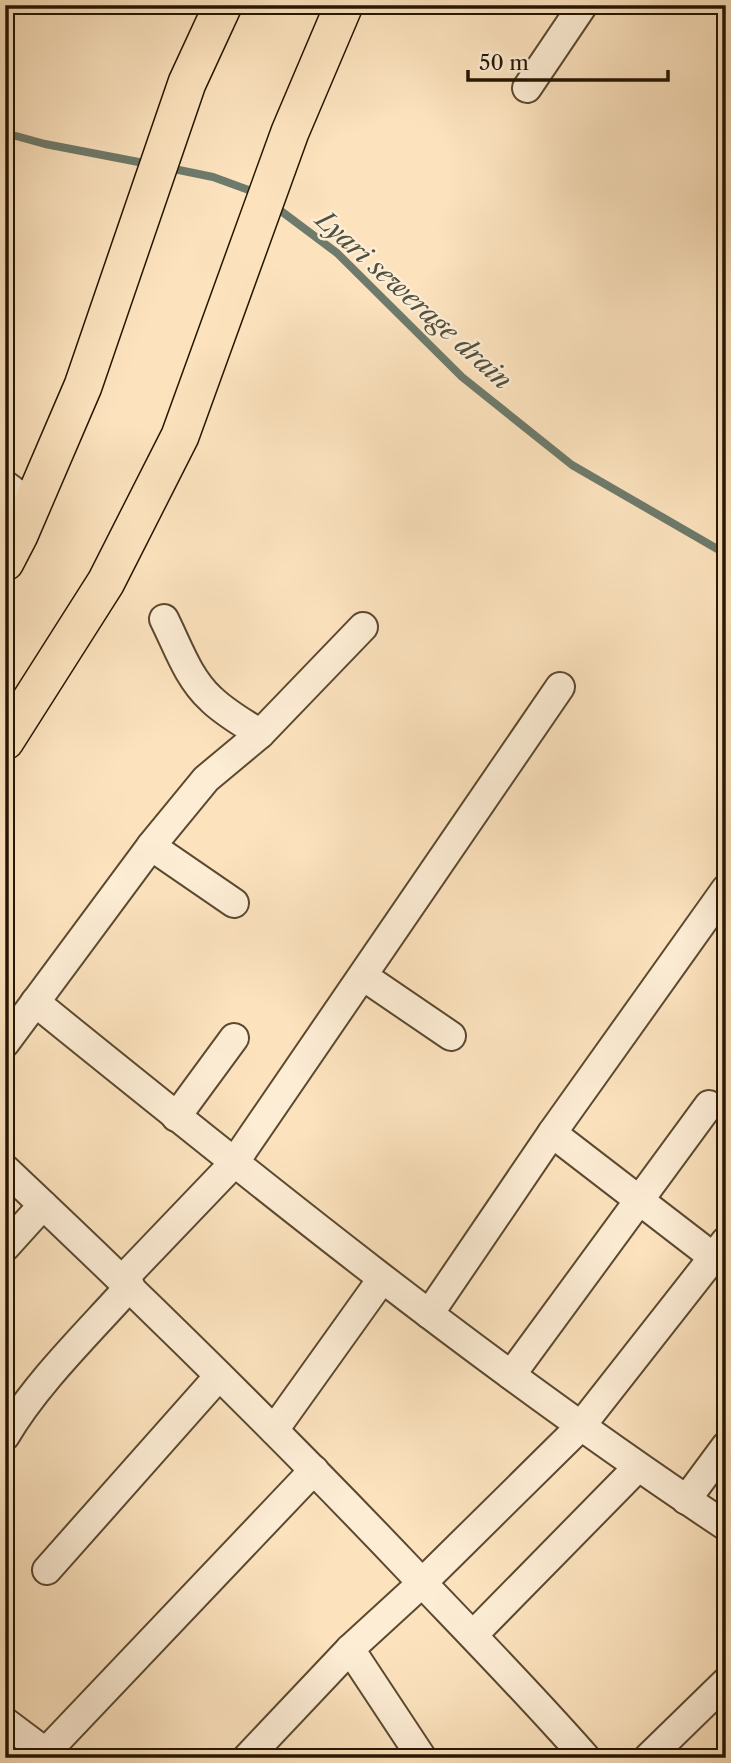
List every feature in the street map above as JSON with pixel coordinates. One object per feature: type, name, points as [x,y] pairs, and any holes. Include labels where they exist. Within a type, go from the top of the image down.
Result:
[{"type":"main road","points":[[16,522],[83,386],[187,83],[223,5]]},
{"type":"main road","points":[[5,741],[106,582],[180,436],[290,132],[344,5]]},
{"type":"street","points":[[527,88],[583,5]]},
{"type":"street","points":[[164,619],[188,670],[200,687],[213,702],[261,734]]},
{"type":"street","points":[[5,1043],[151,846],[206,779],[261,734],[363,627]]},
{"type":"street","points":[[5,1436],[17,1415],[126,1283],[234,1163],[560,687]]},
{"type":"street","points":[[151,846],[233,903]]},
{"type":"street","points":[[429,1314],[552,1133],[726,889]]},
{"type":"street","points":[[363,976],[451,1036]]},
{"type":"street","points":[[35,1002],[382,1279],[580,1427],[726,1526]]},
{"type":"street","points":[[176,1116],[234,1038]]},
{"type":"street","points":[[511,1375],[709,1105]]},
{"type":"street","points":[[247,1758],[350,1649],[422,1583],[580,1427],[719,1249],[638,1201],[552,1133]]},
{"type":"street","points":[[5,1169],[126,1283],[314,1470],[473,1635],[586,1758]]},
{"type":"street","points":[[5,1247],[43,1205]]},
{"type":"street","points":[[274,1430],[382,1279]]},
{"type":"street","points":[[47,1570],[219,1376]]},
{"type":"street","points":[[686,1500],[726,1446]]},
{"type":"street","points":[[473,1635],[638,1467]]},
{"type":"street","points":[[5,1722],[50,1755],[314,1470]]},
{"type":"street","points":[[350,1649],[422,1758]]},
{"type":"street","points":[[648,1758],[726,1682]]},
{"type":"waterway","name":"Lyari sewerage drain","points":[[5,133],[45,144],[149,164]]},
{"type":"waterway","name":"Lyari sewerage drain","points":[[169,168],[213,177],[257,193]]},
{"type":"waterway","name":"Lyari sewerage drain","points":[[273,205],[337,253],[462,377],[572,465],[726,554]]}]
